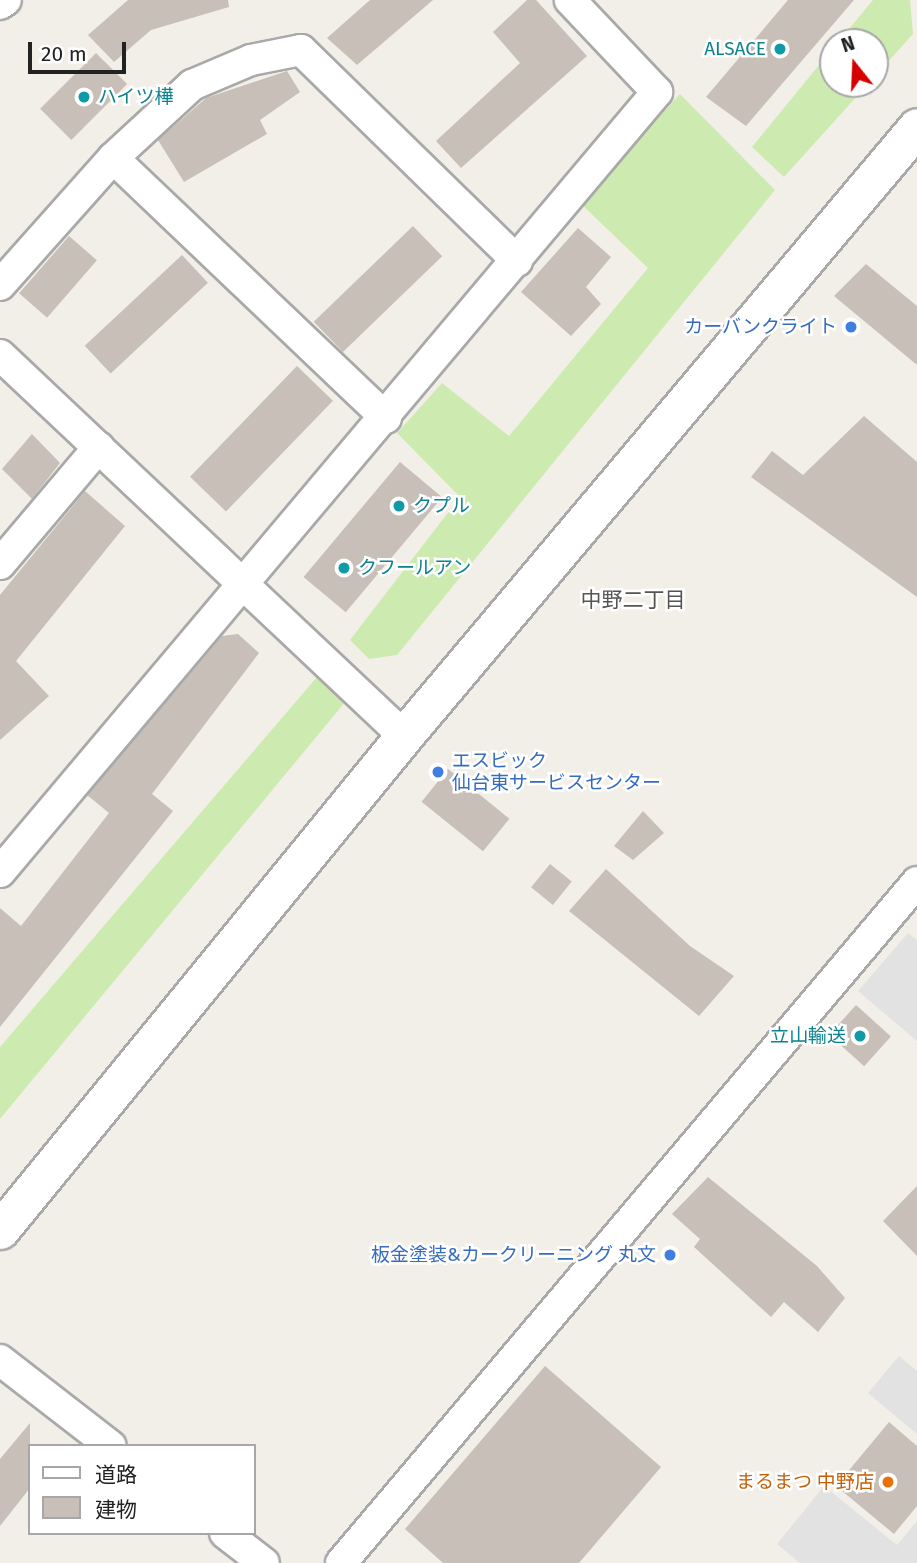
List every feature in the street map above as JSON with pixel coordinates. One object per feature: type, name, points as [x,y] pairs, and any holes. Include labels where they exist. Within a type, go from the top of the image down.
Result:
[{"type":"street","points":[[0,4],[6,0]]},
{"type":"street","points":[[0,872],[246,587],[657,92],[570,0]]},
{"type":"street","points":[[0,285],[113,159],[192,85],[251,60],[301,50],[517,261]]},
{"type":"street","points":[[0,1230],[404,736],[917,127]]},
{"type":"street","points":[[113,159],[386,418]]},
{"type":"street","points":[[0,355],[404,736]]},
{"type":"street","points":[[0,564],[99,447]]},
{"type":"street","points":[[341,1563],[917,882]]},
{"type":"street","points":[[0,1360],[108,1444]]},
{"type":"street","points":[[228,1535],[264,1563]]},
{"type":"green space","points":[[873,0],[910,0],[913,34],[889,61],[889,28],[850,28]]},
{"type":"green space","points":[[819,65],[819,98],[855,98],[784,177],[752,147]]},
{"type":"green space","points":[[680,94],[775,190],[397,655],[369,659],[350,640],[460,497],[397,433],[442,383],[509,436],[648,268],[580,203]]},
{"type":"green space","points":[[317,677],[346,701],[0,1119],[0,1047]]},
{"type":"shaded area","points":[[908,933],[917,940],[917,1041],[858,991]]},
{"type":"shaded area","points":[[899,1356],[917,1371],[917,1434],[868,1393]]},
{"type":"shaded area","points":[[824,1486],[897,1545],[917,1521],[917,1563],[800,1563],[777,1544]]},
{"type":"building","points":[[128,0],[228,0],[229,7],[151,30],[114,62],[88,35]]},
{"type":"building","points":[[370,0],[433,0],[357,65],[327,38]]},
{"type":"building","points":[[527,0],[536,0],[587,56],[461,168],[436,141],[520,63],[493,32]]},
{"type":"building","name":"ALSACE","points":[[788,0],[854,0],[830,28],[819,28],[819,41],[746,126],[706,97]]},
{"type":"building","name":"ハイツ樺","points":[[96,53],[127,84],[71,140],[40,109]]},
{"type":"building","points":[[287,71],[300,92],[260,120],[267,134],[184,182],[158,140],[206,98]]},
{"type":"building","points":[[413,226],[442,256],[343,352],[314,322]]},
{"type":"building","points":[[578,228],[611,257],[586,287],[601,304],[571,336],[521,292]]},
{"type":"building","points":[[69,236],[97,260],[47,318],[19,293]]},
{"type":"building","points":[[182,255],[208,283],[111,373],[85,346]]},
{"type":"building","points":[[866,264],[917,306],[917,365],[834,296]]},
{"type":"building","points":[[297,366],[333,401],[226,512],[190,477]]},
{"type":"building","points":[[864,416],[917,462],[917,597],[751,477],[772,451],[803,475]]},
{"type":"building","points":[[32,434],[60,463],[32,499],[2,469]]},
{"type":"building","points":[[400,462],[442,497],[346,612],[304,577]]},
{"type":"building","points":[[85,491],[125,526],[16,661],[49,696],[0,740],[0,595]]},
{"type":"building","points":[[238,634],[259,653],[152,794],[173,811],[0,1027],[0,908],[21,926],[109,813],[87,795],[222,636]]},
{"type":"building","points":[[448,769],[509,819],[483,851],[422,802]]},
{"type":"building","points":[[643,811],[664,833],[633,860],[614,846]]},
{"type":"building","points":[[550,864],[572,882],[553,905],[531,887]]},
{"type":"building","points":[[606,869],[690,946],[734,976],[699,1016],[569,911]]},
{"type":"building","name":"立山輸送","points":[[856,1005],[891,1036],[864,1066],[829,1035]]},
{"type":"building","points":[[708,1177],[817,1266],[845,1298],[818,1332],[784,1302],[771,1317],[694,1247],[700,1239],[672,1214]]},
{"type":"building","points":[[917,1186],[917,1256],[883,1221]]},
{"type":"building","points":[[545,1366],[661,1467],[579,1563],[443,1563],[405,1529]]},
{"type":"building","points":[[889,1422],[917,1446],[917,1506],[894,1534],[836,1486]]},
{"type":"building","points":[[30,1423],[28,1491],[0,1526],[0,1459]]},
{"type":"place","name":"ALSACE","points":[[780,49]]},
{"type":"place","name":"ハイツ樺","points":[[84,97]]},
{"type":"place","name":"カーバンクライト","points":[[851,327]]},
{"type":"place","name":"クプル","points":[[399,506]]},
{"type":"place","name":"クフールアン","points":[[344,568]]},
{"type":"place","name":"エスビック 仙台東サービスセンター","points":[[438,772]]},
{"type":"place","name":"立山輸送","points":[[860,1036]]},
{"type":"place","name":"板金塗装&カークリーニング 丸文","points":[[670,1255]]},
{"type":"place","name":"まるまつ 中野店","points":[[888,1482]]},
{"type":"district","name":"中野二丁目","points":[[633,600]]}]
